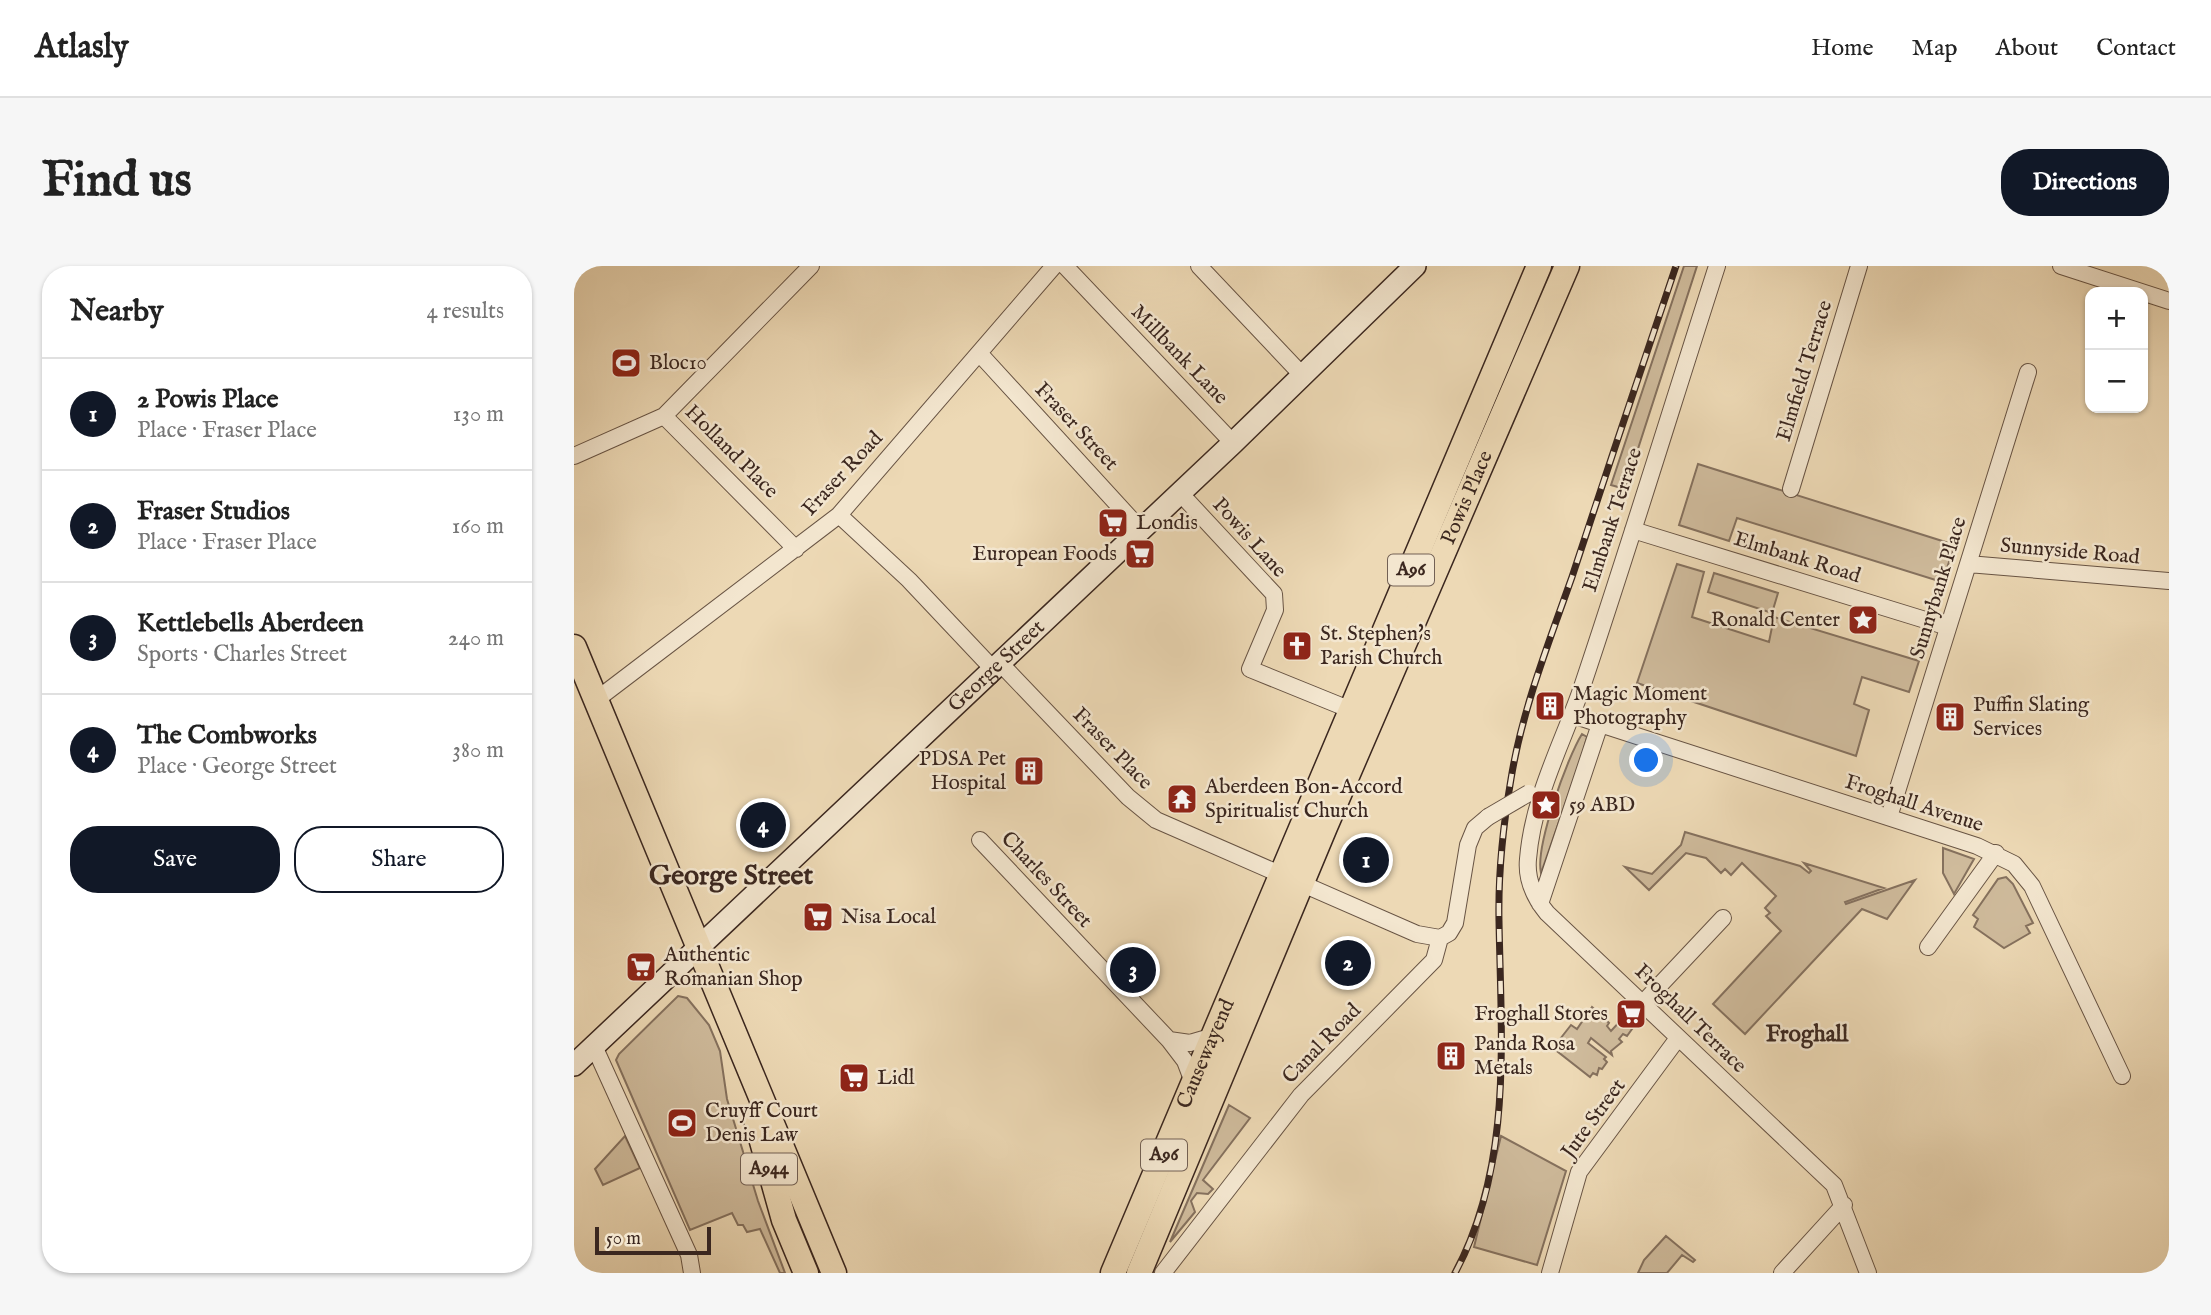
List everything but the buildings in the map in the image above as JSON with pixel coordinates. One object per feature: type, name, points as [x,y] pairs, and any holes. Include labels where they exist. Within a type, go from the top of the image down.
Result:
[{"type":"main road","name":"Powis Place","points":[[1292,879],[1351,710],[1539,266]]},
{"type":"main road","name":"Powis Place","points":[[1292,879],[1567,266]]},
{"type":"main road","name":"A944","points":[[574,647],[834,1273]]},
{"type":"main road","name":"Causewayend","points":[[1113,1273],[1214,1036],[1292,879]]},
{"type":"main road","name":"Causewayend","points":[[1139,1273],[1292,879]]},
{"type":"main road","name":"A944","points":[[744,1061],[771,1177],[784,1220],[806,1273]]},
{"type":"street","points":[[574,456],[664,416],[811,266]]},
{"type":"street","name":"Fraser Road","points":[[596,700],[839,515],[1054,266]]},
{"type":"street","name":"Millbank Lane","points":[[1065,266],[1233,443]]},
{"type":"street","points":[[1199,266],[1303,376]]},
{"type":"street","name":"George Street","points":[[574,1065],[1180,494],[1415,266]]},
{"type":"street","name":"Elmbank Terrace","points":[[1543,783],[1572,715],[1717,266]]},
{"type":"street","name":"Elmfield Terrace","points":[[1791,489],[1859,266]]},
{"type":"street","points":[[2061,266],[2169,300]]},
{"type":"street","name":"Fraser Street","points":[[979,353],[1141,530]]},
{"type":"street","name":"Sunnybank Place","points":[[1889,817],[2028,372]]},
{"type":"street","name":"Holland Place","points":[[664,416],[796,549]]},
{"type":"street","name":"Powis Lane","points":[[1180,494],[1273,594],[1275,610],[1250,669],[1351,710]]},
{"type":"street","name":"Fraser Place","points":[[839,515],[1149,815],[1417,934],[1440,938]]},
{"type":"street","name":"Elmbank Road","points":[[1633,530],[1948,628]]},
{"type":"street","name":"Sunnyside Road","points":[[1968,564],[2169,581]]},
{"type":"street","name":"Froghall Avenue","points":[[1572,715],[1996,853],[2014,864],[2032,886],[2122,1076]]},
{"type":"street","points":[[1539,904],[1600,724]]},
{"type":"street","name":"Canal Road","points":[[1163,1273],[1301,1096],[1434,960],[1440,938],[1449,933],[1455,923],[1470,836],[1488,817],[1543,783]]},
{"type":"street","name":"Froghall Terrace","points":[[1543,783],[1528,863],[1532,889],[1539,904],[1833,1185],[1844,1205],[1868,1273]]},
{"type":"street","name":"Charles Street","points":[[980,840],[1169,1040],[1185,1061],[1194,1082]]},
{"type":"street","points":[[1928,947],[1996,853]]},
{"type":"street","points":[[1643,1003],[1723,918]]},
{"type":"street","points":[[1169,1040],[1190,1043],[1214,1036]]},
{"type":"street","name":"Jute Street","points":[[1550,1273],[1580,1172],[1678,1038]]},
{"type":"street","points":[[594,1046],[689,1255],[692,1273]]},
{"type":"street","points":[[1782,1273],[1844,1205]]},
{"type":"shaded area","points":[[1684,266],[1697,266],[1625,489],[1611,485]]},
{"type":"shaded area","points":[[1698,464],[1955,545],[1942,582],[1737,518],[1729,541],[1679,525]]},
{"type":"shaded area","points":[[1677,564],[1704,572],[1692,617],[1769,642],[1774,617],[1919,661],[1909,692],[1862,677],[1854,704],[1869,710],[1856,756],[1637,683]]},
{"type":"shaded area","points":[[1714,573],[1778,593],[1772,613],[1708,592]]},
{"type":"shaded area","points":[[1582,734],[1587,737],[1582,756],[1541,873],[1540,861],[1547,824],[1568,762]]},
{"type":"shaded area","points":[[1685,832],[1800,866],[1809,873],[1811,871],[1804,863],[1884,888],[1845,902],[1846,904],[1915,880],[1887,919],[1862,909],[1745,1034],[1713,1004],[1781,931],[1766,916],[1770,913],[1765,908],[1776,896],[1742,863],[1731,875],[1725,869],[1721,873],[1706,858],[1686,853],[1649,890],[1625,867],[1652,874],[1681,845]]},
{"type":"shaded area","points":[[1943,848],[1974,859],[1954,894],[1943,873]]},
{"type":"shaded area","points":[[2006,877],[2013,884],[2033,923],[2026,926],[2030,933],[2004,948],[1974,927],[1978,919],[1973,915],[1998,879]]},
{"type":"shaded area","points":[[678,996],[687,998],[709,1025],[720,1051],[727,1099],[758,1201],[785,1273],[780,1273],[760,1229],[747,1232],[743,1225],[738,1225],[732,1213],[690,1230],[616,1060]]},
{"type":"shaded area","points":[[1592,1007],[1600,1014],[1601,1020],[1604,1018],[1609,1023],[1607,1026],[1611,1031],[1623,1018],[1631,1023],[1629,1027],[1632,1029],[1627,1036],[1623,1034],[1619,1039],[1622,1042],[1611,1051],[1612,1055],[1591,1038],[1588,1043],[1606,1057],[1604,1059],[1607,1062],[1602,1069],[1599,1068],[1597,1075],[1593,1073],[1590,1077],[1553,1048],[1571,1025],[1577,1029]]},
{"type":"shaded area","points":[[1229,1105],[1250,1118],[1203,1180],[1213,1189],[1208,1194],[1197,1193],[1191,1201],[1195,1212],[1170,1242]]},
{"type":"shaded area","points":[[625,1136],[640,1168],[603,1185],[595,1169]]},
{"type":"shaded area","points":[[1501,1136],[1566,1171],[1537,1265],[1474,1247]]},
{"type":"shaded area","points":[[1666,1236],[1695,1260],[1693,1262],[1682,1255],[1667,1273],[1638,1273],[1644,1260]]},
{"type":"railway","points":[[1455,1273],[1474,1232],[1487,1189],[1495,1145],[1501,1056],[1500,867],[1516,753],[1537,676],[1676,266]]},
{"type":"place","name":"Bloc10","points":[[626,363]]},
{"type":"place","name":"Londis","points":[[1113,523]]},
{"type":"place","name":"European Foods","points":[[1140,554]]},
{"type":"place","name":"Ronald Center","points":[[1863,620]]},
{"type":"place","name":"St. Stephen's Parish Church","points":[[1297,646]]},
{"type":"place","name":"Magic Moment Photography","points":[[1550,706]]},
{"type":"place","name":"Puffin Slating Services","points":[[1950,717]]},
{"type":"place","name":"PDSA Pet Hospital","points":[[1029,771]]},
{"type":"place","name":"Aberdeen Bon-Accord Spiritualist Church","points":[[1182,799]]},
{"type":"place","name":"59 ABD","points":[[1546,805]]},
{"type":"place","name":"The Combworks","points":[[763,825]]},
{"type":"place","name":"2 Powis Place","points":[[1366,860]]},
{"type":"place","name":"Nisa Local","points":[[818,917]]},
{"type":"place","name":"Fraser Studios","points":[[1348,963]]},
{"type":"place","name":"Authentic Romanian Shop","points":[[641,967]]},
{"type":"place","name":"Kettlebells Aberdeen","points":[[1133,970]]},
{"type":"place","name":"Froghall Stores","points":[[1631,1014]]},
{"type":"place","name":"Panda Rosa Metals","points":[[1451,1056]]},
{"type":"place","name":"Lidl","points":[[854,1078]]},
{"type":"place","name":"Cruyff Court Denis Law","points":[[682,1123]]},
{"type":"district","name":"George Street","points":[[731,876]]},
{"type":"district","name":"Froghall","points":[[1807,1034]]}]
